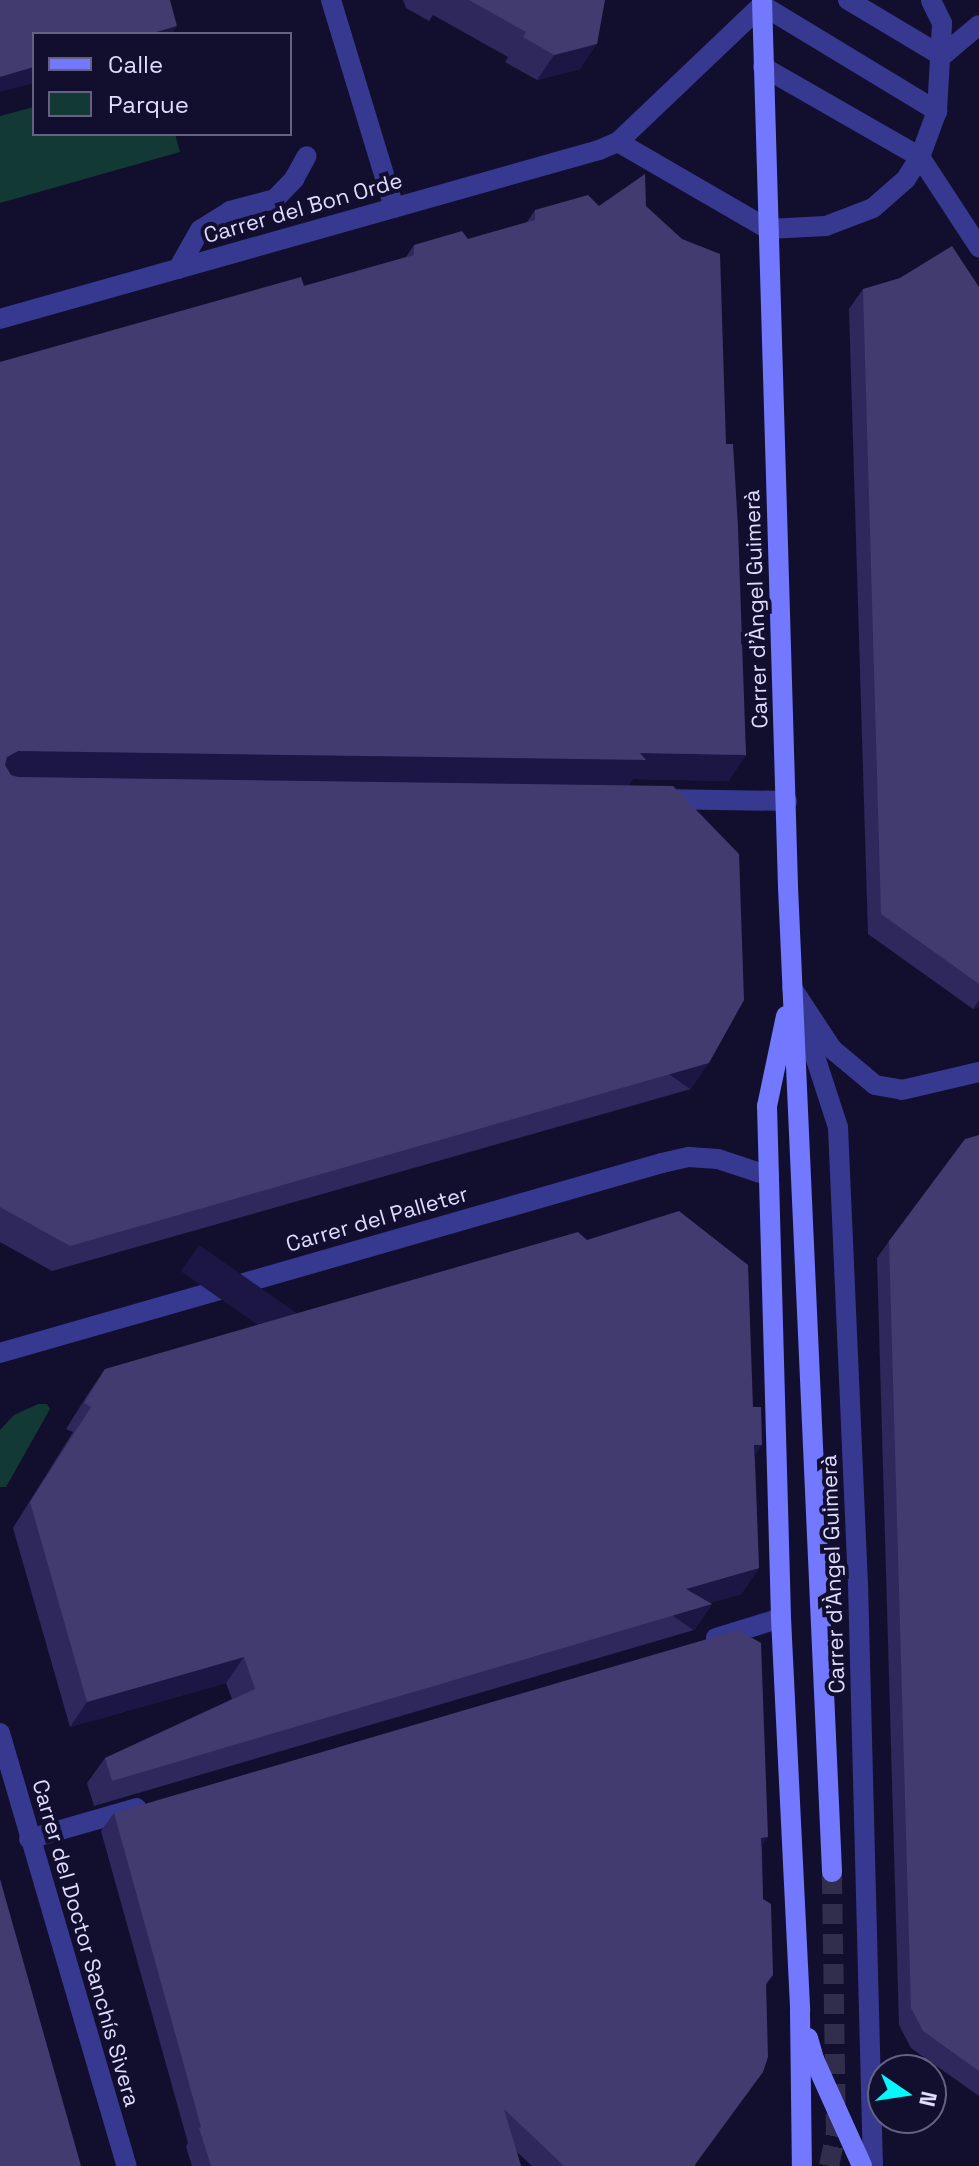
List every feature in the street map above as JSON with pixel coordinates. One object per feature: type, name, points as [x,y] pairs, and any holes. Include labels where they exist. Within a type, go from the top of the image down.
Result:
[{"type":"main road","name":"Carrer d'Àngel Guimerà","points":[[762,2],[792,988],[832,1872]]},
{"type":"main road","name":"Carrer d'Àngel Guimerà","points":[[792,988],[767,1106],[781,1618],[800,2011],[802,2166]]},
{"type":"main road","name":"Carrer d'Àngel Guimerà","points":[[800,2011],[814,2059],[862,2166]]},
{"type":"street","points":[[331,0],[394,208]]},
{"type":"street","points":[[848,0],[942,56]]},
{"type":"street","points":[[931,0],[942,23],[937,111],[920,157],[906,179],[873,208],[826,226],[768,229],[618,142],[762,2],[937,111]]},
{"type":"street","points":[[942,56],[979,25]]},
{"type":"street","points":[[763,67],[920,157],[979,247]]},
{"type":"street","name":"Carrer del Bon Orde","points":[[0,319],[618,142]]},
{"type":"street","points":[[178,269],[200,230],[230,211],[275,199],[294,179],[307,156]]},
{"type":"street","points":[[638,799],[787,801]]},
{"type":"street","points":[[792,988],[832,1049],[875,1085],[902,1090],[979,1072]]},
{"type":"street","name":"Carrer d'Àngel Guimerà","points":[[792,988],[838,1127],[858,1583],[873,2166]]},
{"type":"street","name":"Carrer del Palleter","points":[[0,1353],[662,1163],[689,1157],[718,1159],[769,1176]]},
{"type":"street","points":[[702,1642],[781,1618]]},
{"type":"street","name":"Carrer del Doctor Sanchís Sivera","points":[[0,1733],[127,2166]]},
{"type":"street","points":[[29,1839],[151,1804]]},
{"type":"green space","points":[[32,108],[32,136],[176,136],[180,152],[0,203],[0,116]]},
{"type":"green space","points":[[38,1404],[47,1404],[50,1409],[6,1487],[0,1487],[0,1430],[14,1415]]},
{"type":"building","points":[[0,0],[170,0],[177,26],[157,32],[32,32],[32,68],[0,77]]},
{"type":"building","points":[[469,0],[605,0],[597,44],[554,55],[523,37],[526,32]]},
{"type":"building","points":[[645,174],[646,206],[682,239],[720,254],[726,444],[733,444],[746,755],[640,753],[646,760],[18,751],[7,757],[5,765],[11,775],[18,777],[673,786],[739,854],[744,1000],[709,1063],[70,1246],[0,1207],[0,362],[301,277],[304,286],[414,255],[414,245],[462,231],[468,239],[535,220],[535,210],[588,195],[599,206]]},
{"type":"building","points":[[952,246],[979,287],[979,984],[881,914],[863,289],[900,278]]},
{"type":"building","points":[[979,1135],[979,2071],[923,2031],[911,2008],[889,1241],[965,1139]]},
{"type":"building","points":[[679,1211],[748,1265],[753,1407],[761,1407],[762,1445],[754,1445],[759,1568],[686,1589],[712,1604],[112,1781],[105,1758],[255,1689],[244,1657],[87,1702],[30,1502],[91,1407],[84,1403],[105,1369],[578,1232],[587,1240]]},
{"type":"building","points":[[738,1630],[761,1643],[768,1837],[761,1838],[763,1899],[771,1904],[773,1975],[766,1983],[768,2057],[763,2072],[694,2166],[564,2166],[504,2109],[521,2166],[211,2166],[114,1813]]},
{"type":"building","points":[[0,1879],[81,2166],[0,2166]]},
{"type":"tunnel","points":[[829,2166],[836,2134],[832,1872]]}]
